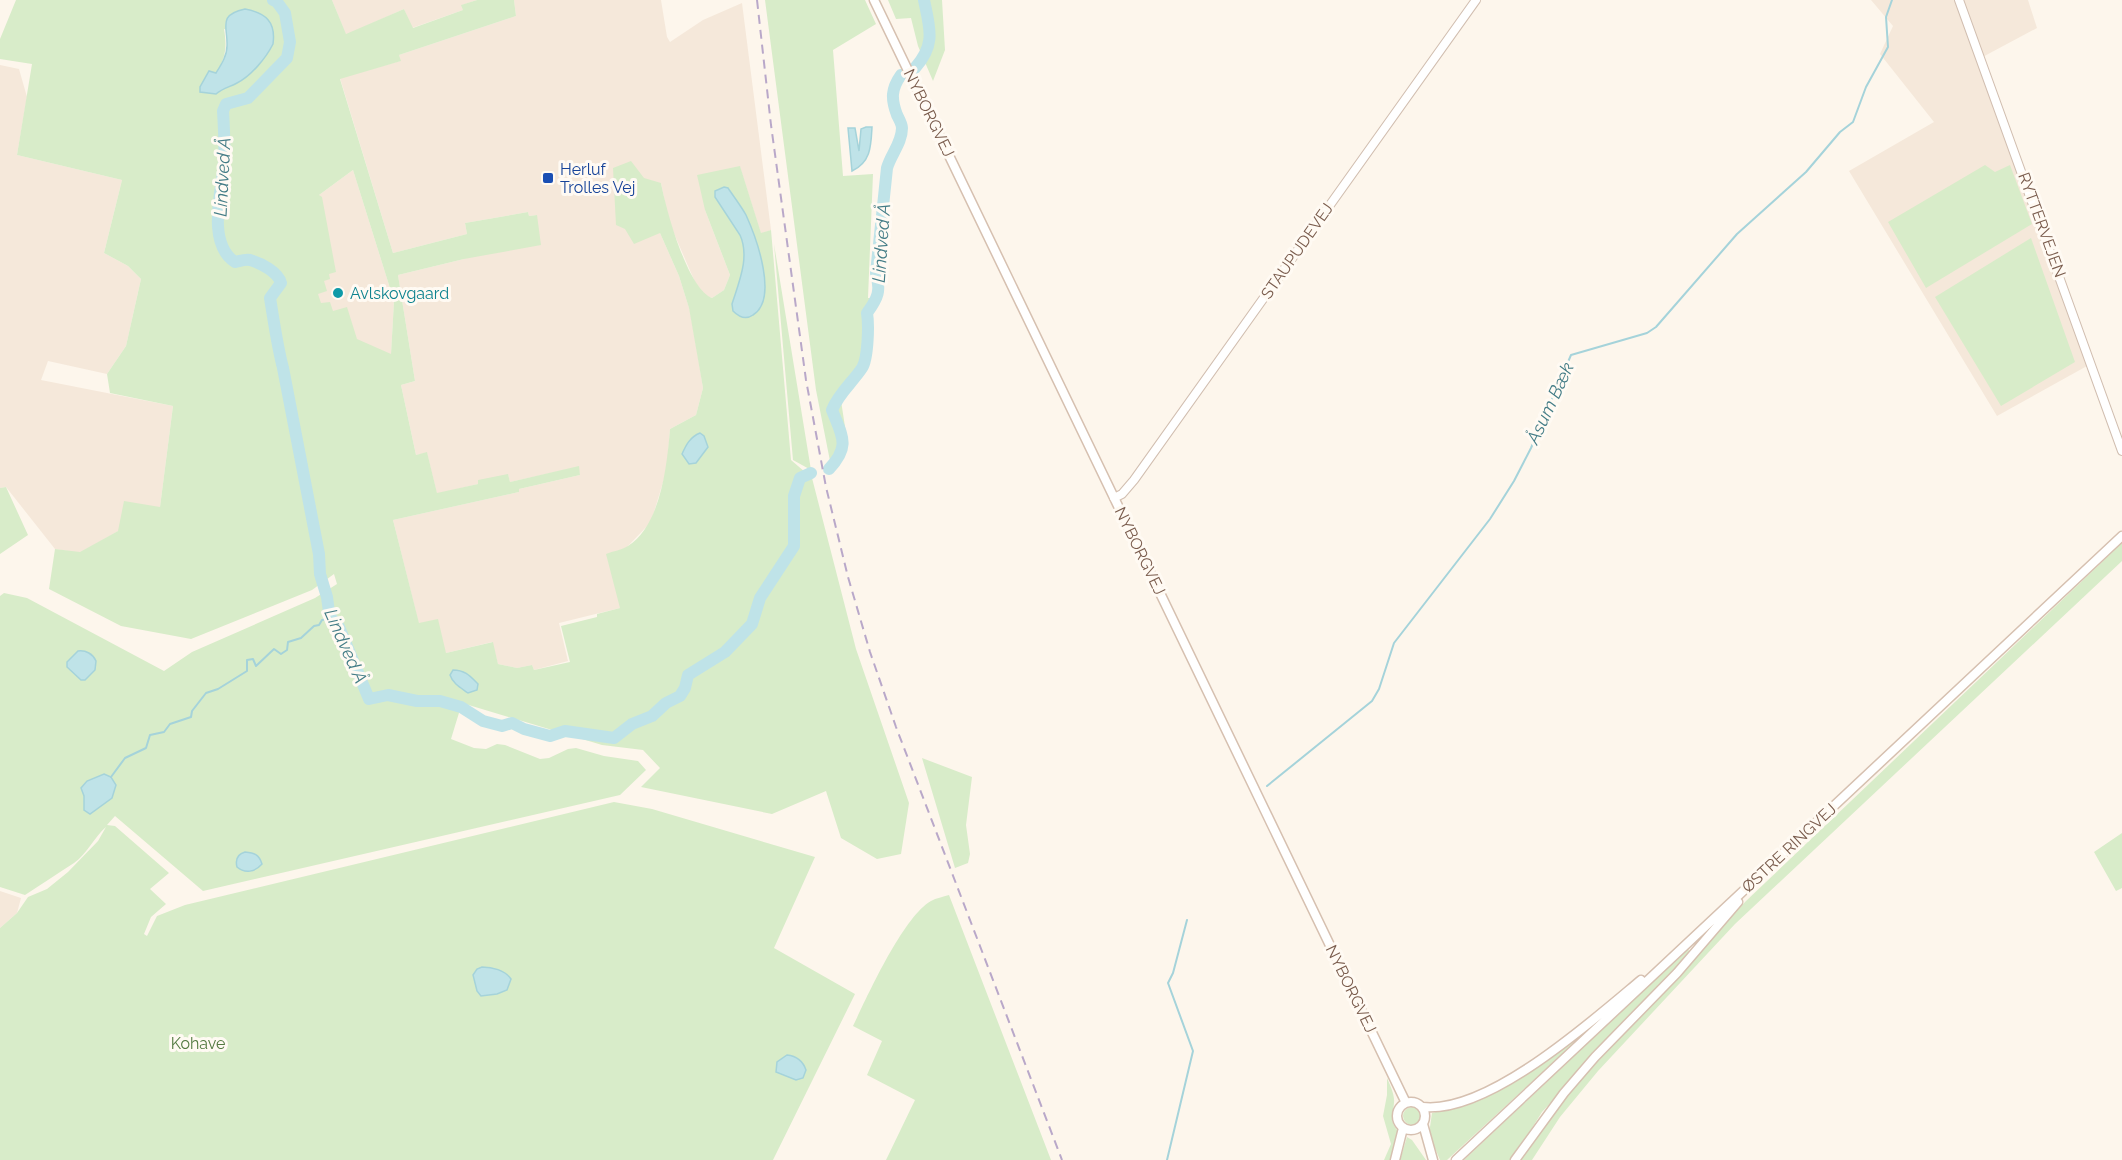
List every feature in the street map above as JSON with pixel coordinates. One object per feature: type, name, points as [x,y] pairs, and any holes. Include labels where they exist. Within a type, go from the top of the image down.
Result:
[{"type":"main road","name":"NYBORGVEJ","points":[[874,0],[1406,1102]]},
{"type":"main road","name":"ØSTRE RINGVEJ","points":[[1456,1160],[2122,536]]},
{"type":"main road","points":[[1515,1160],[1536,1129],[1572,1084],[1677,973],[1767,869]]},
{"type":"main road","points":[[1433,1160],[1416,1135],[1407,1129],[1397,1117],[1398,1111],[1406,1102],[1412,1101],[1423,1107],[1445,1107],[1478,1095],[1533,1066],[1585,1027],[1649,973],[1675,955]]},
{"type":"main road","points":[[1423,1107],[1425,1113],[1423,1124],[1433,1160]]},
{"type":"main road","points":[[1407,1129],[1415,1130],[1423,1124]]},
{"type":"main road","points":[[1395,1160],[1407,1129]]},
{"type":"street","name":"STAUPUDEVEJ","points":[[1114,498],[1122,494],[1134,480],[1476,0]]},
{"type":"street","name":"RYTTERVEJEN","points":[[1959,0],[2122,451]]},
{"type":"shaded area","points":[[332,0],[477,0],[462,5],[463,10],[412,28],[404,9],[346,35]]},
{"type":"shaded area","points":[[514,0],[661,0],[667,37],[670,42],[703,20],[742,3],[771,230],[761,234],[740,167],[705,210],[730,275],[724,290],[712,298],[704,295],[695,282],[669,222],[661,183],[660,233],[679,276],[690,311],[703,388],[696,415],[670,429],[667,469],[651,522],[628,546],[620,608],[559,623],[568,661],[534,670],[532,665],[517,668],[498,664],[492,642],[446,653],[419,624],[393,520],[519,492],[519,489],[580,475],[578,467],[510,482],[508,475],[478,481],[478,484],[437,494],[427,453],[416,455],[401,385],[415,381],[398,275],[464,259],[537,215],[529,216],[528,212],[465,223],[467,234],[393,253],[340,78],[400,61],[399,55],[516,16]]},
{"type":"shaded area","points":[[1871,0],[2028,0],[2037,28],[1977,60],[2087,366],[1997,416],[1849,171],[1934,122],[1880,54],[1893,26]]},
{"type":"shaded area","points":[[0,65],[19,69],[27,97],[17,155],[122,180],[104,253],[128,266],[141,279],[126,346],[107,374],[48,361],[41,380],[173,406],[160,507],[80,553],[55,549],[6,487],[0,488]]},
{"type":"shaded area","points":[[353,170],[394,301],[391,354],[285,364],[319,195]]},
{"type":"shaded area","points":[[0,891],[21,898],[17,913],[0,928]]},
{"type":"green space","name":"Kohave","points":[[16,0],[332,0],[346,34],[404,9],[413,28],[463,10],[461,5],[477,0],[514,0],[516,16],[399,55],[401,61],[340,79],[393,253],[467,234],[465,223],[528,212],[529,216],[537,215],[541,245],[464,259],[398,275],[415,381],[401,385],[416,455],[427,452],[437,493],[478,484],[478,480],[508,474],[510,482],[579,466],[580,475],[519,489],[519,492],[393,520],[419,623],[438,619],[446,653],[493,642],[498,664],[517,668],[532,665],[534,670],[570,662],[561,626],[597,617],[597,614],[620,608],[606,554],[628,546],[648,524],[655,509],[664,476],[670,429],[696,415],[703,388],[689,308],[679,276],[660,233],[634,244],[625,229],[616,225],[613,168],[631,161],[644,178],[661,183],[673,228],[686,264],[703,291],[712,298],[724,290],[730,275],[705,210],[697,175],[740,166],[761,233],[771,230],[791,460],[812,478],[856,649],[909,803],[901,854],[877,859],[841,838],[826,791],[772,814],[641,787],[660,768],[643,750],[602,745],[462,703],[451,739],[474,748],[486,749],[497,744],[505,745],[540,759],[576,748],[604,756],[638,761],[646,770],[620,795],[203,891],[115,816],[107,825],[115,826],[169,873],[150,889],[166,904],[151,917],[144,934],[147,936],[157,916],[185,905],[614,802],[652,809],[815,857],[774,948],[855,994],[773,1160],[0,1160],[0,928],[17,913],[28,897],[47,889],[68,872],[98,841],[106,827],[79,859],[25,895],[0,887],[0,596],[4,593],[27,598],[164,671],[192,652],[315,598],[337,584],[334,574],[312,590],[191,639],[121,626],[49,589],[55,549],[80,552],[118,531],[124,501],[160,507],[173,406],[110,393],[107,374],[126,346],[141,279],[128,266],[104,253],[122,180],[17,155],[32,64],[0,59],[0,39]],"holes":[[[224,29],[273,44],[248,76],[216,94],[209,71],[216,73],[224,57]],[[353,170],[394,301],[391,354],[357,339],[347,307],[333,311],[330,302],[321,303],[318,294],[327,291],[324,281],[330,279],[329,274],[336,272],[322,197],[319,195]]]},
{"type":"green space","points":[[765,0],[865,0],[876,24],[833,50],[843,176],[873,174],[868,298],[871,298],[862,357],[840,394],[847,440],[831,466],[816,390]]},
{"type":"green space","points":[[888,0],[942,0],[945,50],[933,81],[918,46],[911,18],[896,19]]},
{"type":"green space","points":[[1985,165],[1995,172],[2010,165],[2032,224],[1926,288],[1888,222]]},
{"type":"green space","points":[[2031,238],[2075,362],[2001,406],[1935,297]]},
{"type":"green space","points":[[774,244],[811,470],[793,460]]},
{"type":"green space","points":[[6,487],[28,535],[0,554],[0,488]]},
{"type":"green space","points":[[2122,543],[2122,561],[1735,924],[1598,1071],[1560,1117],[1532,1160],[1520,1160],[1563,1099],[1746,901]]},
{"type":"green space","points":[[922,758],[972,777],[966,825],[970,854],[968,863],[955,868]]},
{"type":"green space","points":[[2122,833],[2122,888],[2116,891],[2094,852]]},
{"type":"green space","points":[[949,895],[1051,1160],[886,1160],[915,1100],[867,1075],[882,1041],[853,1026],[887,958],[909,923],[931,901]]},
{"type":"green space","points":[[1688,949],[1690,953],[1542,1112],[1512,1160],[1464,1160]]},
{"type":"green space","points":[[1586,1032],[1447,1160],[1440,1160],[1429,1134],[1432,1113],[1493,1091],[1533,1069]]},
{"type":"green space","points":[[1387,1078],[1394,1097],[1392,1114],[1398,1131],[1393,1156],[1390,1160],[1384,1160],[1391,1144],[1383,1116]]},
{"type":"green space","points":[[1408,1107],[1416,1107],[1421,1112],[1419,1123],[1408,1125],[1403,1120],[1403,1112]]},
{"type":"green space","points":[[1407,1137],[1412,1140],[1426,1160],[1400,1160]]},
{"type":"water","points":[[245,9],[259,13],[268,20],[273,30],[273,44],[258,66],[242,80],[216,94],[200,92],[200,87],[209,71],[216,73],[225,57],[227,18]]},
{"type":"water","points":[[872,127],[869,153],[863,163],[852,171],[848,128],[855,128],[859,151],[861,129]]},
{"type":"water","points":[[724,187],[728,188],[746,215],[763,267],[765,282],[761,307],[753,315],[745,318],[733,311],[732,304],[742,270],[744,252],[740,235],[715,197],[715,191]]},
{"type":"water","points":[[700,433],[704,436],[708,447],[696,463],[689,464],[682,454],[691,439]]},
{"type":"water","points":[[78,651],[89,653],[96,661],[95,670],[85,680],[81,680],[67,667],[67,662]]},
{"type":"water","points":[[453,670],[470,676],[478,684],[477,690],[468,693],[458,686],[450,675]]},
{"type":"water","points":[[104,774],[111,777],[116,785],[112,798],[90,814],[84,810],[84,796],[81,788],[87,781]]},
{"type":"water","points":[[245,852],[256,855],[262,864],[250,871],[243,871],[237,867],[237,859]]},
{"type":"water","points":[[482,967],[505,973],[511,979],[507,990],[481,996],[477,991],[473,975],[477,969]]},
{"type":"water","points":[[787,1055],[803,1064],[806,1070],[803,1078],[796,1080],[776,1072],[777,1062]]},
{"type":"waterway","name":"Lindved Å","points":[[273,0],[285,13],[290,42],[287,58],[248,98],[226,104],[223,111],[224,156],[218,229],[226,253],[235,262],[248,260],[259,263],[273,272],[281,283],[270,298],[319,554],[320,574],[331,618],[339,627],[369,699],[388,695],[417,701],[440,701],[461,707],[483,721],[502,726],[512,723],[550,736],[565,731],[614,738],[632,724],[652,716],[666,703],[680,696],[685,688],[688,675],[725,652],[752,624],[760,598],[794,546],[794,496],[800,478],[811,473]]},
{"type":"waterway","name":"Lindved Å","points":[[915,68],[929,44],[930,36],[924,0]]},
{"type":"waterway","name":"Åsum Bæk","points":[[1267,786],[1372,701],[1379,689],[1394,643],[1490,519],[1514,481],[1531,448],[1571,355],[1647,333],[1656,327],[1737,234],[1806,172],[1840,132],[1853,122],[1866,87],[1888,47],[1886,17],[1892,0]]},
{"type":"waterway","name":"Lindved Å","points":[[829,469],[836,461],[842,447],[841,434],[832,410],[838,398],[864,364],[867,313],[878,294],[876,273],[887,168],[902,133],[902,125],[893,99],[895,85],[901,75]]},
{"type":"waterway","points":[[111,777],[125,758],[146,748],[150,735],[164,732],[170,724],[191,717],[192,711],[206,693],[218,689],[247,671],[247,660],[253,659],[256,666],[274,649],[281,654],[287,650],[288,642],[301,638],[314,626],[319,625],[322,620],[331,618]]},
{"type":"waterway","name":"Åsum Bæk","points":[[1167,1160],[1193,1051],[1168,983],[1173,973],[1187,920]]},
{"type":"railway","points":[[757,0],[771,125],[806,380],[826,487],[848,577],[870,652],[896,727],[1062,1160]]},
{"type":"place","name":"Herluf Trolles Vej","points":[[548,178]]},
{"type":"place","name":"Avlskovgaard","points":[[338,293]]}]
